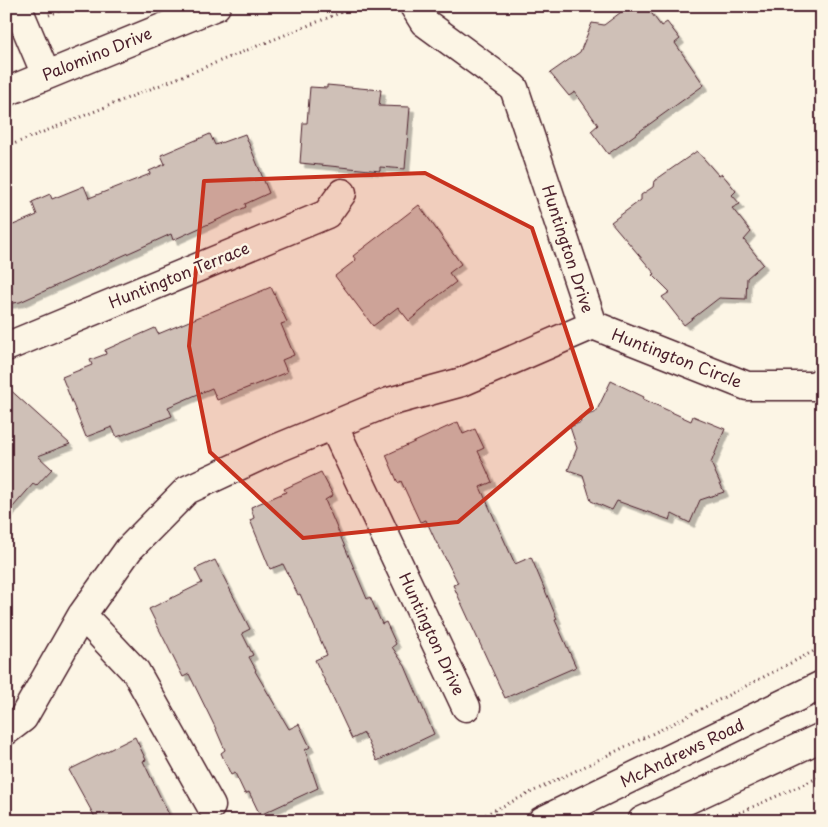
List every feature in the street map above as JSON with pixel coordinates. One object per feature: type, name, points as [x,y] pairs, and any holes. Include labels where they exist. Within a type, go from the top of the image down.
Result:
[{"type":"street","points":[[12,6],[19,11],[46,75]]},
{"type":"street","name":"Palomino Drive","points":[[6,92],[216,6]]},
{"type":"street","name":"Huntington Drive","points":[[6,731],[23,718],[82,616],[130,549],[187,490],[273,450],[333,425],[390,402],[462,382],[593,325],[514,88],[424,22],[414,6]]},
{"type":"street","name":"Huntington Terrace","points":[[6,347],[327,214],[342,193]]},
{"type":"street","name":"Huntington Circle","points":[[593,325],[747,386],[813,386],[822,382]]},
{"type":"street","name":"Huntington Drive","points":[[333,425],[466,707]]},
{"type":"street","points":[[82,616],[136,672],[211,806]]},
{"type":"street","name":"McAndrews Road","points":[[542,821],[822,685]]},
{"type":"street","points":[[642,821],[822,737]]},
{"type":"path","points":[[6,148],[357,6]]},
{"type":"path","points":[[472,821],[666,727],[822,647]]},
{"type":"path","points":[[721,821],[822,776]]},
{"type":"highlighted area","points":[[425,173],[532,228],[592,408],[458,522],[303,538],[210,452],[189,346],[204,181]]},
{"type":"building","points":[[629,6],[646,6],[661,26],[667,22],[680,39],[675,43],[704,85],[608,154],[591,131],[598,125],[575,92],[569,96],[550,73],[580,52],[592,23],[604,25]]},
{"type":"building","points":[[327,85],[381,90],[379,106],[410,107],[405,169],[380,167],[380,171],[300,163],[303,123],[307,123],[310,87],[327,88]]},
{"type":"building","points":[[210,134],[215,145],[245,134],[269,193],[245,204],[246,207],[173,240],[171,234],[20,302],[6,304],[6,228],[37,215],[32,202],[50,194],[52,199],[84,186],[89,198],[150,174],[149,171],[165,164],[161,155]]},
{"type":"building","points":[[697,151],[719,176],[722,174],[736,191],[732,195],[740,204],[732,208],[751,232],[744,240],[763,264],[747,278],[746,299],[719,298],[684,325],[662,297],[670,292],[653,275],[655,274],[611,222],[641,200],[641,195],[653,187],[654,181]]},
{"type":"building","points":[[419,205],[461,264],[449,273],[456,282],[409,321],[398,307],[373,326],[335,276],[356,260],[353,256]]},
{"type":"building","points":[[271,287],[287,322],[281,324],[294,355],[282,360],[287,372],[217,400],[212,388],[168,407],[172,416],[117,437],[112,427],[86,437],[62,377],[92,365],[90,360],[106,354],[105,350],[155,328],[158,334]]},
{"type":"building","points":[[611,381],[644,397],[643,399],[691,421],[693,416],[725,429],[711,463],[724,492],[700,500],[690,523],[672,514],[670,520],[617,501],[612,510],[591,501],[583,475],[568,470],[577,448],[570,427],[581,422],[579,418],[596,412]]},
{"type":"building","points":[[6,386],[70,444],[38,456],[52,469],[36,486],[33,484],[6,515]]},
{"type":"building","points":[[458,422],[463,434],[475,429],[484,448],[478,451],[492,482],[480,487],[515,564],[531,557],[557,619],[555,620],[576,667],[505,698],[453,585],[458,583],[426,520],[420,522],[401,481],[398,483],[386,455]]},
{"type":"building","points":[[321,472],[333,495],[325,500],[367,599],[370,597],[382,624],[386,622],[396,644],[392,647],[405,666],[434,734],[377,761],[364,733],[352,739],[315,660],[327,655],[300,594],[298,595],[283,564],[270,569],[250,520],[254,518],[251,507],[286,492],[284,489]]},
{"type":"building","points":[[215,560],[250,629],[242,633],[253,655],[249,657],[255,671],[289,729],[299,724],[310,747],[305,750],[318,788],[260,815],[249,792],[245,794],[235,773],[231,775],[221,753],[225,750],[189,674],[183,677],[149,609],[202,583],[195,569]]},
{"type":"building","points":[[135,737],[146,760],[143,761],[172,821],[97,821],[69,770]]}]
